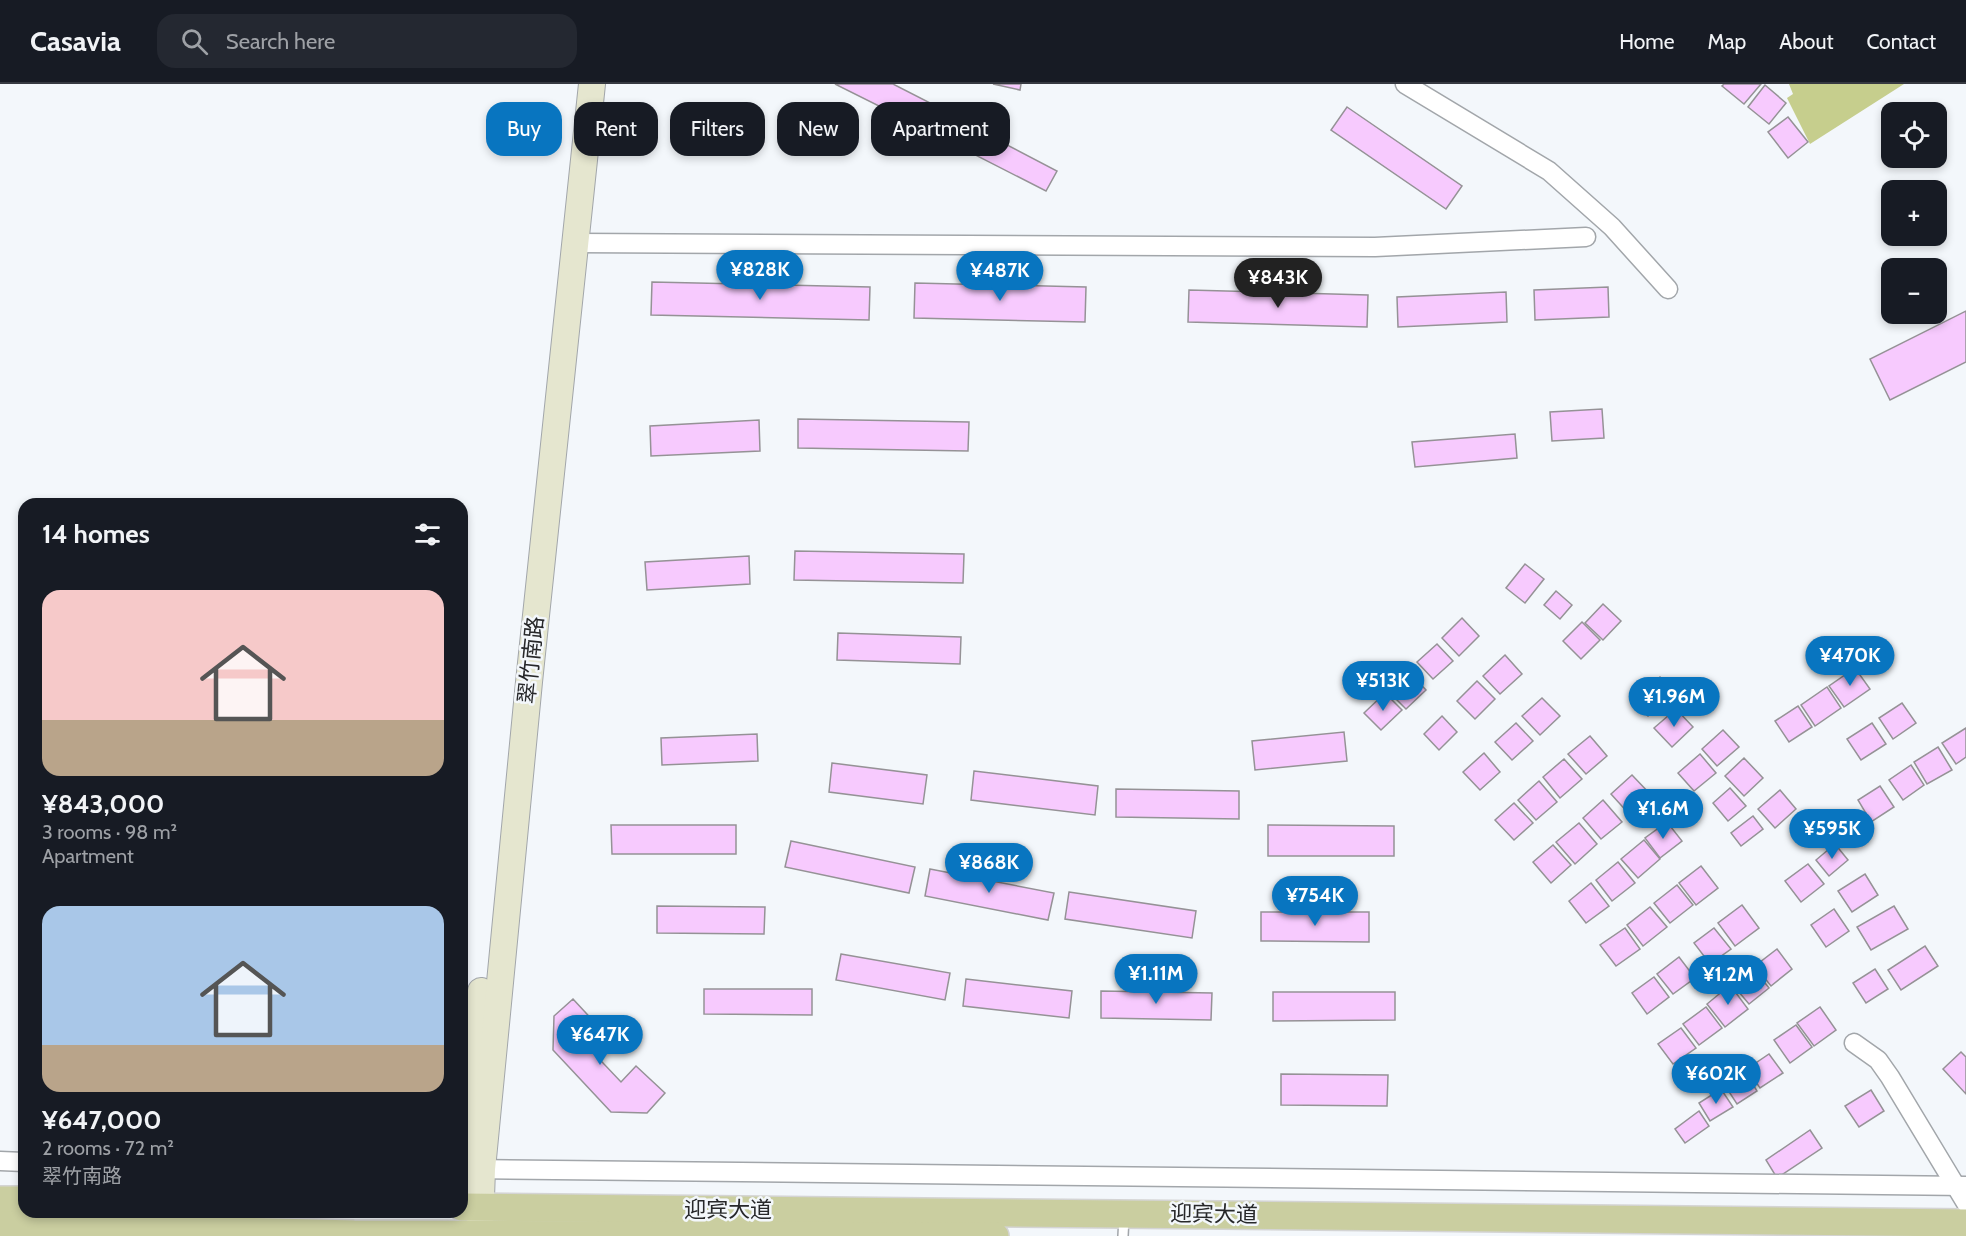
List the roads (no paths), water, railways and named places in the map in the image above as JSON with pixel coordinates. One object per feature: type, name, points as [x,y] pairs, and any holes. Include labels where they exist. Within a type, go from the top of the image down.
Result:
[{"type":"main road","name":"翠竹南路","points":[[469,1221],[469,1169],[513,677],[577,84]]},
{"type":"main road","name":"翠竹南路","points":[[469,1169],[528,682],[592,84]]},
{"type":"main road","points":[[0,1200],[18,1200]]},
{"type":"main road","name":"迎宾大道","points":[[0,1225],[354,1234],[469,1221],[962,1226],[1966,1223]]},
{"type":"main road","name":"迎宾大道","points":[[962,1226],[995,1236]]},
{"type":"street","points":[[1405,84],[1549,171],[1611,227],[1668,289]]},
{"type":"street","points":[[574,243],[1375,247],[1586,237]]},
{"type":"street","points":[[1854,1043],[1878,1060],[1961,1185],[1966,1203]]},
{"type":"street","points":[[0,1161],[18,1162]]},
{"type":"street","points":[[469,1169],[1961,1185]]}]
